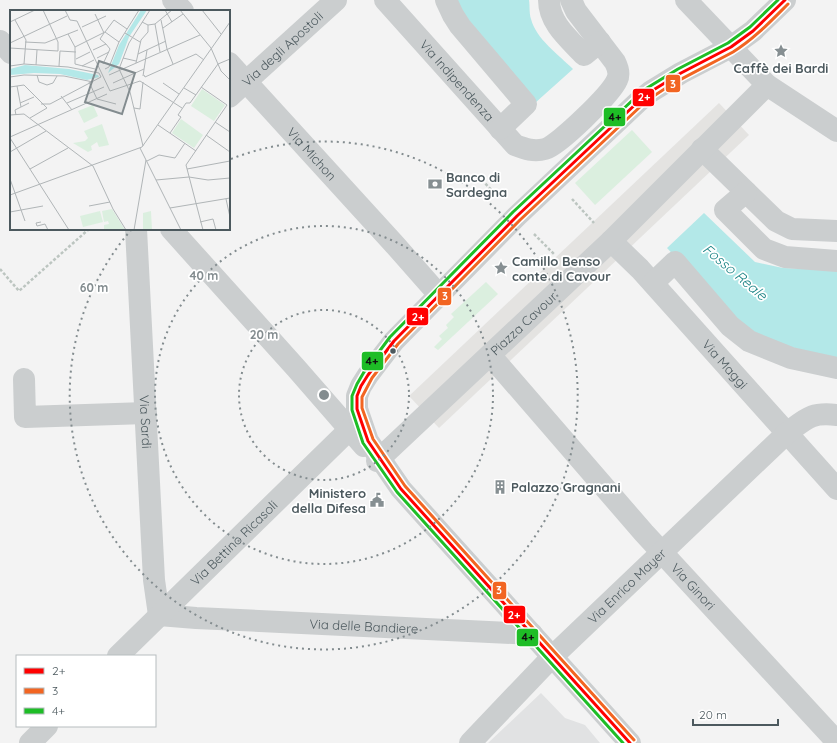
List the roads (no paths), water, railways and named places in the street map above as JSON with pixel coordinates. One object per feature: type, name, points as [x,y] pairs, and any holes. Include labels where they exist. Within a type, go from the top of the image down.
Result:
[{"type":"street","points":[[173,0],[182,10]]},
{"type":"street","name":"Via degli Apostoli","points":[[230,97],[336,0]]},
{"type":"street","name":"Via Indipendenza","points":[[385,0],[515,145],[525,149],[536,151],[547,148],[558,142],[610,90],[618,75],[618,68],[600,42]]},
{"type":"street","points":[[408,0],[410,27]]},
{"type":"street","points":[[446,0],[460,26],[526,104],[500,129]]},
{"type":"street","points":[[549,0],[552,15],[560,30],[584,55],[600,42],[576,12],[571,0]]},
{"type":"street","points":[[686,0],[767,85],[837,132]]},
{"type":"street","points":[[378,460],[368,441],[357,409],[357,396],[368,375],[394,341],[517,216],[650,92],[681,73],[731,47],[753,31],[785,0]]},
{"type":"street","points":[[0,41],[10,52]]},
{"type":"street","name":"Via Michon","points":[[230,64],[439,295]]},
{"type":"street","name":"Piazza Cavour","points":[[378,460],[610,242],[675,175],[767,85]]},
{"type":"street","points":[[702,149],[776,221],[792,229],[837,231]]},
{"type":"street","points":[[746,192],[725,210],[764,249],[785,257],[837,261]]},
{"type":"street","name":"Via Sardi","points":[[136,230],[154,580],[159,615]]},
{"type":"street","points":[[172,230],[378,460],[401,490],[630,743]]},
{"type":"street","name":"Via Maggi","points":[[610,242],[647,276],[837,489]]},
{"type":"street","points":[[647,276],[675,262],[730,326],[749,341],[791,358],[837,368]]},
{"type":"street","name":"Via Ginori","points":[[490,355],[644,533],[837,742]]},
{"type":"street","points":[[24,379],[25,417],[146,413]]},
{"type":"street","name":"Via Enrico Mayer","points":[[470,743],[552,657],[787,432],[811,416],[822,413],[837,415]]},
{"type":"street","name":"Via Bettino Ricasoli","points":[[119,655],[350,429]]},
{"type":"street","name":"Via delle Bandiere","points":[[159,615],[532,634]]},
{"type":"street","points":[[30,743],[46,727]]},
{"type":"water","points":[[452,0],[529,0],[530,17],[538,33],[543,40],[573,69],[535,103]]},
{"type":"water","name":"Fosso Reale","points":[[704,213],[755,262],[783,268],[837,270],[837,361],[749,334],[667,248]]},
{"type":"place","name":"Caffè dei Bardi","points":[[781,51]]},
{"type":"place","name":"Banco di Sardegna","points":[[435,184]]},
{"type":"place","name":"Camillo Benso conte di Cavour","points":[[501,268]]},
{"type":"place","name":"Palazzo Gragnani","points":[[500,487]]},
{"type":"place","name":"Ministero della Difesa","points":[[377,500]]}]
